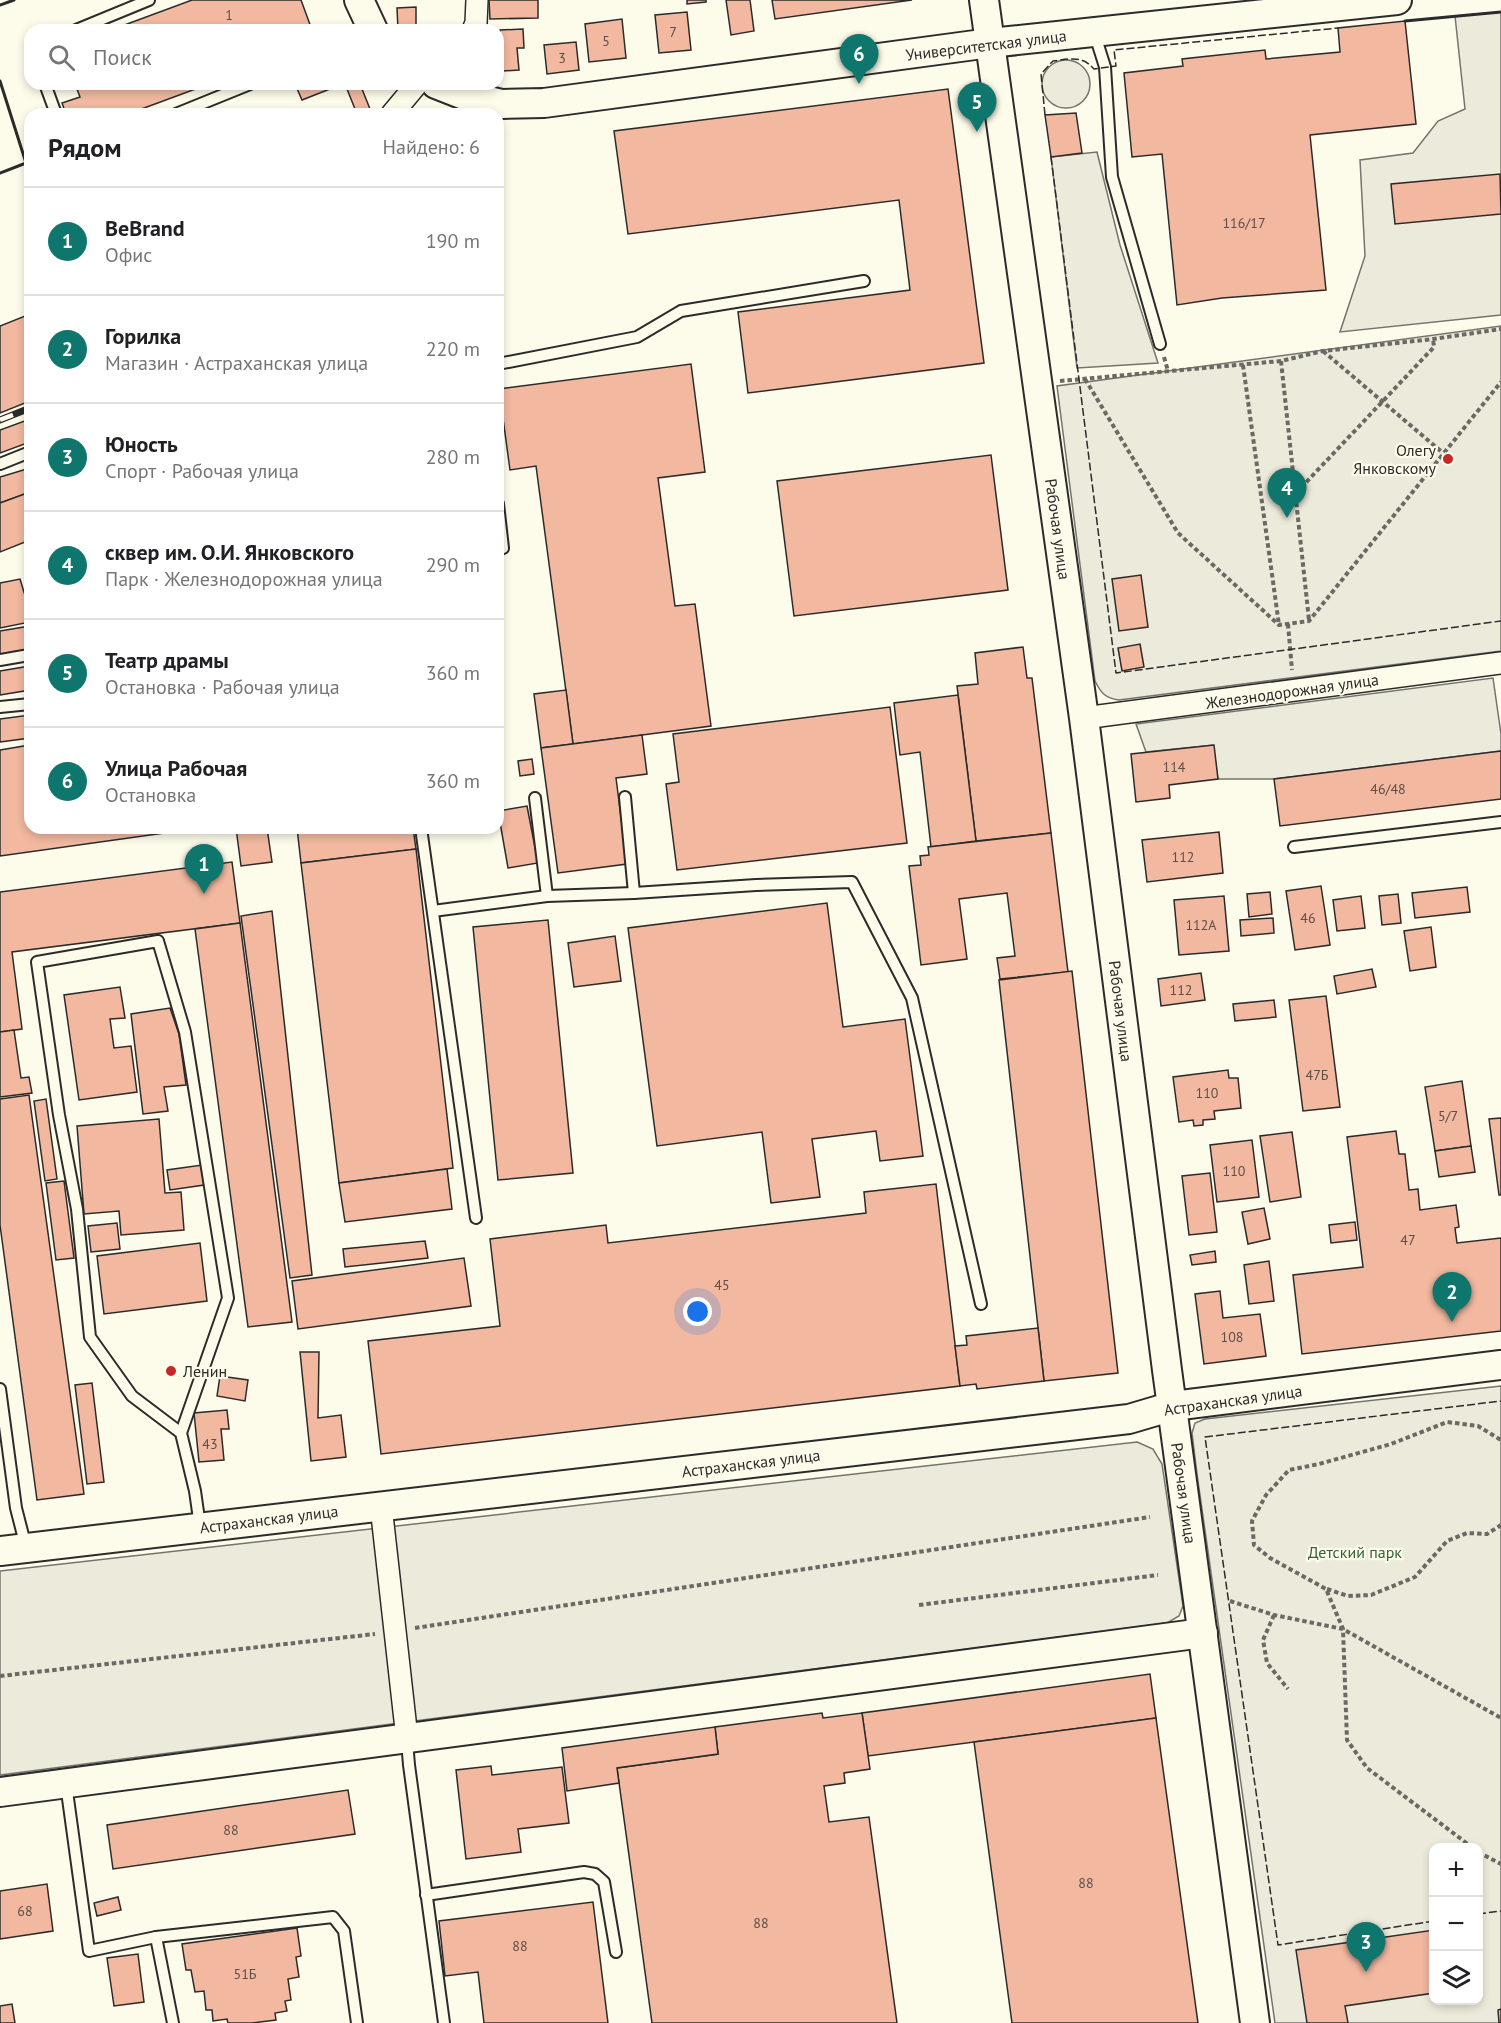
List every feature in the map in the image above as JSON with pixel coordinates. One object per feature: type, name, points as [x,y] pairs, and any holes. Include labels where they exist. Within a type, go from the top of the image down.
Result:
[{"type":"main road","points":[[359,0],[368,24]]},
{"type":"main road","name":"Рабочая улица","points":[[984,0],[1039,383],[1256,2023]]},
{"type":"main road","name":"Университетская улица","points":[[451,90],[502,104],[544,103],[990,44],[1397,0]]},
{"type":"main road","name":"Астраханская улица","points":[[13,1549],[1129,1419],[1173,1406],[1501,1365]]},
{"type":"main road","points":[[0,1792],[1203,1633]]},
{"type":"street","points":[[474,24],[477,0]]},
{"type":"street","points":[[397,108],[412,90]]},
{"type":"street","name":"Железнодорожная улица","points":[[1084,718],[1501,663]]},
{"type":"street","points":[[381,1506],[407,1738]]},
{"type":"lane","points":[[91,24],[149,0]]},
{"type":"lane","points":[[1094,32],[1105,68],[1113,177],[1160,344]]},
{"type":"lane","points":[[47,90],[54,108]]},
{"type":"lane","points":[[191,108],[235,90]]},
{"type":"lane","points":[[504,363],[637,337],[681,311],[864,281]]},
{"type":"lane","points":[[0,464],[24,455]]},
{"type":"lane","points":[[0,660],[24,656]]},
{"type":"lane","points":[[0,706],[24,704]]},
{"type":"lane","points":[[625,797],[634,893]]},
{"type":"lane","points":[[535,798],[547,896]]},
{"type":"lane","points":[[1294,847],[1501,822]]},
{"type":"lane","points":[[422,834],[476,1218]]},
{"type":"lane","points":[[433,911],[547,896],[852,882],[912,998],[981,1304]]},
{"type":"lane","points":[[181,1433],[132,1396],[90,1337],[77,1209],[59,1115],[37,962],[158,940],[185,1032],[228,1298],[181,1433],[195,1491],[200,1527]]},
{"type":"lane","points":[[0,1389],[16,1508],[13,1549]]},
{"type":"lane","points":[[407,1738],[444,2023]]},
{"type":"lane","points":[[66,1783],[89,1951],[156,1938],[333,1917],[344,1930],[357,2023]]},
{"type":"lane","points":[[426,1895],[584,1872],[595,1874],[604,1882],[616,1952]]},
{"type":"lane","points":[[156,1938],[173,2023]]},
{"type":"path","points":[[1039,383],[1281,361],[1323,351],[1501,329]]},
{"type":"path","points":[[1296,494],[1434,348],[1433,339]]},
{"type":"path","points":[[1323,351],[1443,453]]},
{"type":"path","points":[[1281,361],[1309,621]]},
{"type":"path","points":[[1243,365],[1279,626]]},
{"type":"path","points":[[1085,379],[1178,533],[1279,626]]},
{"type":"path","points":[[1279,626],[1309,621],[1501,382]]},
{"type":"path","points":[[1288,624],[1291,650]]},
{"type":"path","points":[[1501,1440],[1478,1426],[1447,1422],[1391,1444],[1320,1464],[1289,1470],[1266,1495],[1252,1521],[1254,1545],[1270,1558],[1326,1589],[1348,1596],[1371,1595],[1415,1577],[1447,1541],[1467,1533],[1487,1534],[1501,1526]]},
{"type":"path","points":[[0,1676],[395,1631],[1150,1517]]},
{"type":"path","points":[[919,1605],[1158,1575]]},
{"type":"path","points":[[1326,1589],[1343,1629],[1347,1740],[1367,1768],[1466,1843]]},
{"type":"path","points":[[1230,1601],[1275,1615],[1343,1629],[1501,1718]]},
{"type":"path","points":[[1275,1615],[1263,1640],[1265,1652],[1267,1663],[1288,1689]]},
{"type":"path","points":[[1483,1854],[1501,1864]]},
{"type":"green space","points":[[1501,12],[1501,315],[1340,332],[1365,256],[1360,160],[1413,153],[1438,121],[1465,109],[1455,16]]},
{"type":"green space","points":[[1066,60],[1083,67],[1090,84],[1083,101],[1066,108],[1049,101],[1042,84],[1049,67]]},
{"type":"green space","points":[[1097,152],[1120,245],[1158,363],[1077,368],[1051,157]]},
{"type":"green space","points":[[1501,326],[1501,651],[1119,700],[1110,698],[1102,692],[1095,681],[1057,386]]},
{"type":"green space","points":[[1493,678],[1501,734],[1501,751],[1274,779],[1218,779],[1213,745],[1146,752],[1136,724]]},
{"type":"green space","name":"Детский парк","points":[[1501,1386],[1501,2023],[1275,2023],[1197,1474],[1192,1433],[1195,1423],[1205,1419]]},
{"type":"green space","points":[[1137,1442],[1153,1449],[1162,1464],[1183,1606],[1179,1616],[1167,1623],[0,1775],[0,1571]]},
{"type":"building","points":[[192,0],[301,0],[310,24],[127,24]]},
{"type":"building","points":[[489,0],[538,0],[538,18],[490,19]]},
{"type":"building","points":[[687,0],[706,0],[706,2],[687,4]]},
{"type":"building","points":[[726,0],[750,0],[754,31],[731,35]]},
{"type":"building","points":[[772,0],[912,0],[775,19]]},
{"type":"building","points":[[416,7],[416,24],[398,24],[397,8]]},
{"type":"building","points":[[687,12],[691,50],[659,53],[655,15]]},
{"type":"building","points":[[622,19],[626,58],[589,62],[585,24]]},
{"type":"building","points":[[1405,21],[1416,124],[1310,135],[1326,290],[1222,298],[1177,305],[1162,154],[1132,157],[1124,73],[1183,66],[1182,59],[1265,50],[1266,59],[1340,52],[1338,28]]},
{"type":"building","points":[[523,29],[524,48],[517,48],[519,70],[504,71],[504,30]]},
{"type":"building","points":[[576,42],[579,70],[547,74],[544,45]]},
{"type":"building","points":[[948,89],[984,363],[748,393],[738,312],[910,290],[899,200],[628,234],[614,131]]},
{"type":"building","points":[[77,90],[193,90],[144,108],[64,108],[62,103],[80,97]]},
{"type":"building","points":[[298,90],[327,90],[302,100]]},
{"type":"building","points":[[347,90],[362,90],[370,108],[355,108]]},
{"type":"building","points":[[1076,113],[1082,153],[1051,157],[1045,115]]},
{"type":"building","points":[[1500,174],[1501,214],[1395,224],[1391,184]]},
{"type":"building","points":[[24,316],[24,403],[0,413],[0,326]]},
{"type":"building","points":[[691,364],[705,472],[658,478],[675,606],[695,604],[711,726],[573,744],[536,466],[510,470],[504,426],[504,388]]},
{"type":"building","points":[[24,421],[24,444],[0,453],[0,430]]},
{"type":"building","points":[[991,455],[1008,590],[794,616],[777,481]]},
{"type":"building","points":[[24,470],[24,494],[0,503],[0,477]]},
{"type":"building","points":[[24,494],[24,542],[0,552],[0,503]]},
{"type":"building","points":[[1141,575],[1148,627],[1119,631],[1112,579]]},
{"type":"building","points":[[20,579],[24,592],[24,623],[0,628],[0,583]]},
{"type":"building","points":[[24,627],[24,650],[0,654],[0,631]]},
{"type":"building","points":[[1140,644],[1144,667],[1122,671],[1118,648]]},
{"type":"building","points":[[1023,647],[1027,678],[1032,678],[1051,833],[976,841],[957,686],[978,684],[975,653]]},
{"type":"building","points":[[24,667],[24,691],[0,695],[0,671]]},
{"type":"building","points":[[566,690],[573,744],[541,748],[534,694]]},
{"type":"building","points":[[958,695],[976,841],[931,847],[920,752],[900,755],[894,703]]},
{"type":"building","points":[[890,707],[907,843],[677,870],[666,784],[679,782],[673,734]]},
{"type":"building","points":[[24,716],[24,739],[0,742],[0,719]]},
{"type":"building","points":[[642,735],[647,774],[616,778],[627,864],[558,873],[541,748]]},
{"type":"building","points":[[1214,745],[1218,779],[1169,785],[1170,798],[1136,802],[1131,754]]},
{"type":"building","points":[[24,746],[24,834],[157,834],[0,856],[0,750]]},
{"type":"building","points":[[1501,751],[1501,799],[1280,826],[1274,779]]},
{"type":"building","points":[[532,759],[534,774],[520,776],[518,761]]},
{"type":"building","points":[[527,806],[538,863],[508,868],[502,834],[504,834],[504,810]]},
{"type":"building","points":[[1219,832],[1223,873],[1147,882],[1142,840]]},
{"type":"building","points":[[1051,833],[1068,972],[1000,979],[997,958],[1015,956],[1007,893],[959,899],[967,959],[921,965],[909,866],[921,865],[920,856],[929,855],[928,847]]},
{"type":"building","points":[[237,834],[268,834],[272,862],[241,866]]},
{"type":"building","points":[[298,834],[414,834],[416,849],[301,863]]},
{"type":"building","points":[[416,849],[453,1168],[339,1183],[301,863]]},
{"type":"building","points":[[232,862],[240,923],[12,952],[22,1029],[0,1032],[0,892]]},
{"type":"building","points":[[1321,886],[1330,945],[1295,950],[1286,891]]},
{"type":"building","points":[[1467,887],[1470,912],[1415,918],[1412,893]]},
{"type":"building","points":[[1270,892],[1272,914],[1249,917],[1247,894]]},
{"type":"building","points":[[1398,894],[1401,923],[1382,925],[1379,896]]},
{"type":"building","points":[[1224,896],[1229,951],[1179,955],[1174,900]]},
{"type":"building","points":[[1361,896],[1365,928],[1337,931],[1333,900]]},
{"type":"building","points":[[827,903],[843,1027],[905,1019],[923,1156],[880,1161],[876,1131],[812,1139],[820,1197],[771,1203],[762,1132],[657,1146],[628,928]]},
{"type":"building","points":[[272,911],[312,1275],[290,1278],[241,916]]},
{"type":"building","points":[[1273,918],[1274,933],[1241,936],[1240,920]]},
{"type":"building","points":[[548,920],[573,1173],[498,1180],[473,927]]},
{"type":"building","points":[[240,923],[292,1322],[248,1327],[195,929]]},
{"type":"building","points":[[1431,927],[1436,967],[1410,971],[1404,931]]},
{"type":"building","points":[[615,936],[621,981],[574,987],[568,943]]},
{"type":"building","points":[[1372,969],[1376,987],[1337,994],[1334,976]]},
{"type":"building","points":[[1072,971],[1118,1373],[1044,1381],[999,980]]},
{"type":"building","points":[[1201,973],[1205,1000],[1161,1006],[1158,979]]},
{"type":"building","points":[[120,987],[125,1018],[110,1019],[114,1048],[131,1046],[137,1092],[79,1100],[64,995]]},
{"type":"building","points":[[1326,996],[1340,1107],[1303,1111],[1289,1000]]},
{"type":"building","points":[[1274,1000],[1276,1017],[1235,1021],[1233,1004]]},
{"type":"building","points":[[170,1008],[179,1034],[186,1085],[164,1087],[168,1111],[143,1114],[131,1014]]},
{"type":"building","points":[[14,1030],[21,1078],[29,1077],[32,1093],[0,1097],[0,1032]]},
{"type":"building","points":[[1228,1070],[1229,1078],[1238,1078],[1241,1108],[1214,1111],[1215,1119],[1203,1120],[1203,1125],[1194,1126],[1193,1120],[1179,1122],[1173,1077]]},
{"type":"building","points":[[1462,1081],[1471,1146],[1435,1151],[1425,1087]]},
{"type":"building","points":[[29,1095],[84,1494],[37,1500],[0,1225],[0,1099]]},
{"type":"building","points":[[46,1099],[57,1179],[45,1181],[34,1101]]},
{"type":"building","points":[[1501,1118],[1501,1195],[1499,1195],[1489,1119]]},
{"type":"building","points":[[159,1119],[165,1193],[181,1192],[184,1230],[121,1235],[119,1211],[84,1214],[77,1126]]},
{"type":"building","points":[[1396,1131],[1399,1154],[1405,1154],[1409,1190],[1418,1189],[1420,1210],[1456,1205],[1459,1227],[1455,1228],[1457,1243],[1501,1238],[1501,1331],[1302,1354],[1293,1275],[1363,1267],[1347,1137]]},
{"type":"building","points":[[1292,1132],[1301,1197],[1270,1202],[1260,1136]]},
{"type":"building","points":[[1252,1140],[1259,1197],[1217,1202],[1210,1145]]},
{"type":"building","points":[[1471,1146],[1475,1172],[1439,1177],[1435,1151]]},
{"type":"building","points":[[202,1165],[204,1185],[170,1190],[167,1170]]},
{"type":"building","points":[[447,1169],[452,1209],[345,1222],[339,1183]]},
{"type":"building","points":[[1210,1173],[1217,1232],[1189,1235],[1182,1176]]},
{"type":"building","points":[[64,1181],[74,1258],[56,1260],[46,1183]]},
{"type":"building","points":[[936,1184],[960,1386],[381,1454],[368,1341],[500,1326],[490,1239],[606,1225],[608,1243],[866,1213],[864,1192]]},
{"type":"building","points":[[1264,1208],[1270,1239],[1248,1244],[1242,1212]]},
{"type":"building","points":[[1355,1222],[1357,1240],[1331,1243],[1329,1225]]},
{"type":"building","points":[[117,1223],[120,1249],[91,1252],[88,1226]]},
{"type":"building","points":[[425,1241],[428,1258],[345,1267],[343,1249]]},
{"type":"building","points":[[200,1243],[207,1301],[104,1314],[97,1256]]},
{"type":"building","points":[[1215,1251],[1216,1262],[1192,1265],[1190,1255]]},
{"type":"building","points":[[464,1258],[471,1306],[298,1329],[292,1281]]},
{"type":"building","points":[[1269,1261],[1274,1301],[1249,1304],[1244,1265]]},
{"type":"building","points":[[1220,1291],[1223,1318],[1260,1314],[1266,1356],[1204,1364],[1195,1294]]},
{"type":"building","points":[[1038,1328],[1044,1381],[977,1389],[976,1384],[960,1386],[955,1346],[967,1345],[966,1336]]},
{"type":"building","points":[[300,1352],[319,1352],[318,1418],[341,1415],[346,1457],[311,1461]]},
{"type":"building","points":[[220,1376],[248,1380],[245,1401],[217,1396]]},
{"type":"building","points":[[92,1383],[104,1482],[87,1484],[75,1385]]},
{"type":"building","points":[[227,1410],[229,1429],[221,1429],[224,1460],[199,1462],[194,1413]]},
{"type":"building","points":[[1150,1674],[1156,1718],[868,1756],[862,1713]]},
{"type":"building","points":[[822,1713],[823,1718],[862,1713],[870,1769],[844,1773],[845,1783],[824,1786],[829,1822],[869,1817],[897,2023],[652,2023],[617,1768],[718,1754],[715,1727]]},
{"type":"building","points":[[1156,1718],[1198,2023],[1012,2023],[974,1742]]},
{"type":"building","points":[[715,1727],[718,1754],[617,1768],[619,1783],[567,1791],[562,1748]]},
{"type":"building","points":[[491,1766],[492,1775],[562,1767],[569,1823],[518,1829],[521,1852],[466,1859],[456,1770]]},
{"type":"building","points":[[348,1790],[355,1834],[113,1869],[107,1825]]},
{"type":"building","points":[[47,1884],[53,1931],[0,1939],[0,1891]]},
{"type":"building","points":[[118,1897],[121,1910],[97,1916],[94,1903]]},
{"type":"building","points":[[593,1902],[608,2023],[484,2023],[478,1972],[445,1976],[439,1921]]},
{"type":"building","points":[[297,1928],[301,1956],[296,1957],[299,1977],[288,1979],[291,2000],[285,2001],[287,2011],[275,2013],[276,2020],[252,2023],[228,2023],[227,2019],[213,2021],[212,2010],[206,2010],[204,1991],[195,1992],[191,1970],[186,1970],[182,1944]]},
{"type":"building","points":[[1429,1931],[1429,1994],[1345,2006],[1348,2023],[1307,2023],[1296,1950]]},
{"type":"building","points":[[138,1954],[144,2002],[114,2006],[107,1958]]},
{"type":"building","points":[[12,2004],[15,2023],[0,2023],[0,2006]]},
{"type":"building","points":[[1501,2009],[1501,2023],[1499,2023],[1498,2010]]},
{"type":"railway","points":[[0,420],[24,410]]},
{"type":"fence","points":[[1045,115],[1041,74],[1053,61],[1080,60],[1094,69],[1116,66],[1114,50],[1338,28]]},
{"type":"fence","points":[[1051,157],[1116,673],[1501,621]]},
{"type":"fence","points":[[1429,1922],[1278,1945],[1205,1437],[1501,1401]]},
{"type":"fence","points":[[1483,1913],[1501,1911]]},
{"type":"wall","points":[[0,5],[14,0]]},
{"type":"wall","points":[[1405,21],[1501,12]]},
{"type":"wall","points":[[0,81],[24,157]]},
{"type":"wall","points":[[0,173],[24,164]]},
{"type":"place","name":"Улица Рабочая","points":[[859,84]]},
{"type":"place","name":"Театр драмы","points":[[977,132]]},
{"type":"place","name":"Олегу Янковскому","points":[[1448,459]]},
{"type":"place","name":"сквер им. О.И. Янковского","points":[[1287,518]]},
{"type":"place","name":"BeBrand","points":[[204,894]]},
{"type":"place","name":"Горилка","points":[[1452,1322]]},
{"type":"place","name":"Ленин","points":[[171,1371]]},
{"type":"place","name":"Юность","points":[[1366,1972]]}]
